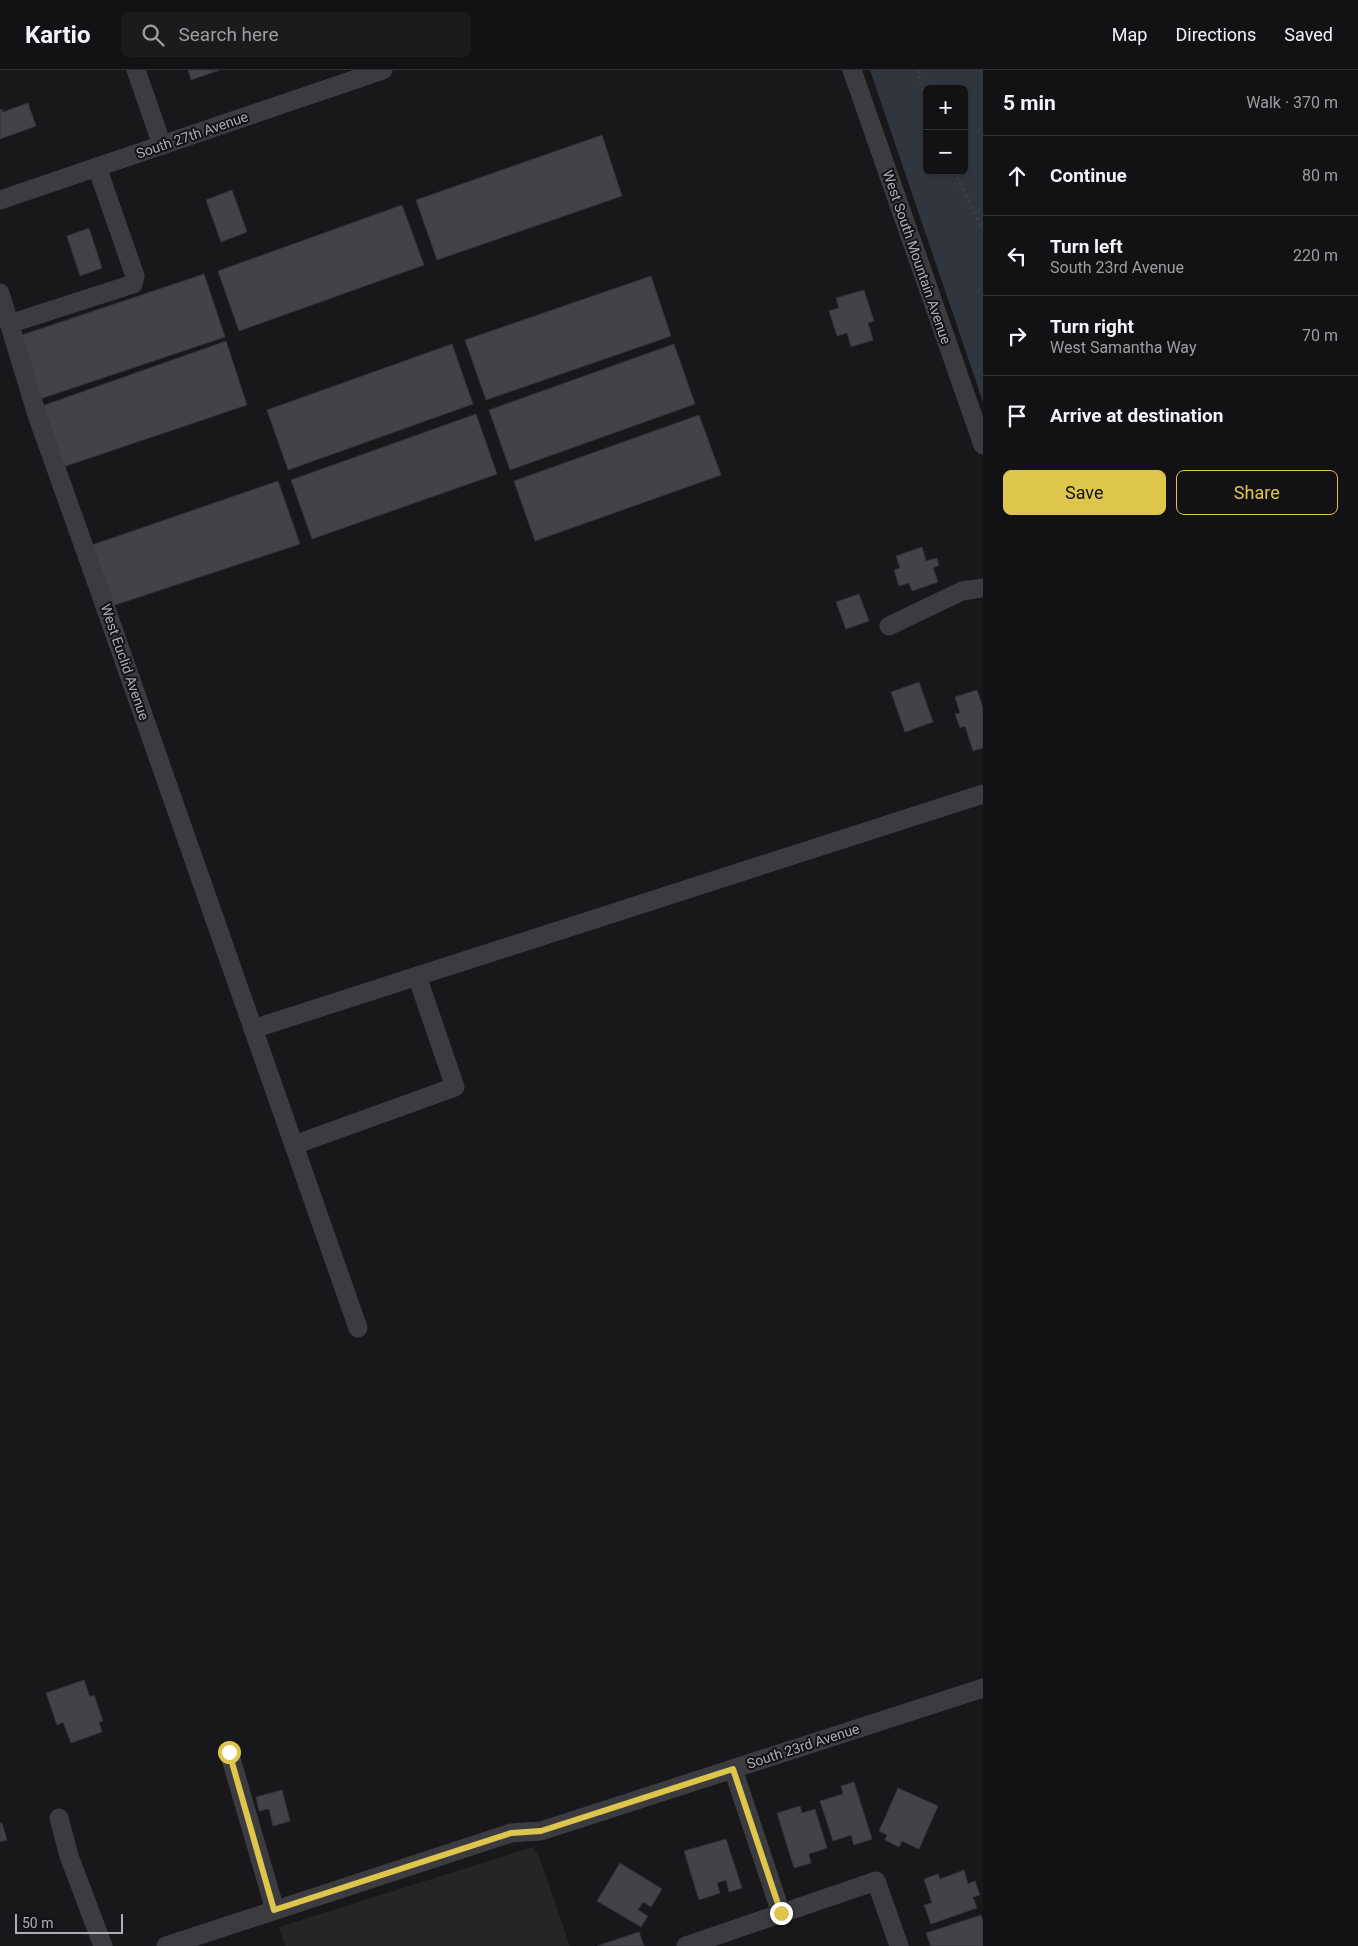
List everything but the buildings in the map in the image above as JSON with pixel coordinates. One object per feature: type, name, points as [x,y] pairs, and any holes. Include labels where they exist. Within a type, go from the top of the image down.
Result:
[{"type":"street","points":[[136,70],[162,145]]},
{"type":"street","name":"South 27th Avenue","points":[[0,200],[383,70]]},
{"type":"street","name":"West South Mountain Avenue","points":[[852,70],[983,444]]},
{"type":"street","points":[[9,324],[133,284],[135,276],[97,167]]},
{"type":"street","name":"West Euclid Avenue","points":[[0,294],[37,415],[358,1328]]},
{"type":"street","points":[[889,626],[962,591],[983,588]]},
{"type":"street","points":[[253,1028],[983,794]]},
{"type":"street","points":[[294,1145],[455,1087],[417,976]]},
{"type":"street","name":"South 23rd Avenue","points":[[166,1946],[511,1833],[541,1831],[983,1688]]},
{"type":"street","points":[[229,1752],[274,1910]]},
{"type":"street","points":[[733,1769],[781,1913]]},
{"type":"street","points":[[59,1818],[69,1856],[103,1946]]},
{"type":"street","points":[[686,1946],[876,1881],[899,1946]]},
{"type":"path","points":[[917,70],[923,92]]},
{"type":"path","points":[[956,175],[983,230]]},
{"type":"shaded area","points":[[870,70],[983,70],[983,402]]},
{"type":"shaded area","points":[[533,1847],[539,1856],[570,1946],[285,1946],[279,1927]]},
{"type":"route","points":[[229,1752],[274,1910],[511,1833],[541,1831],[733,1769],[781,1913]]}]
